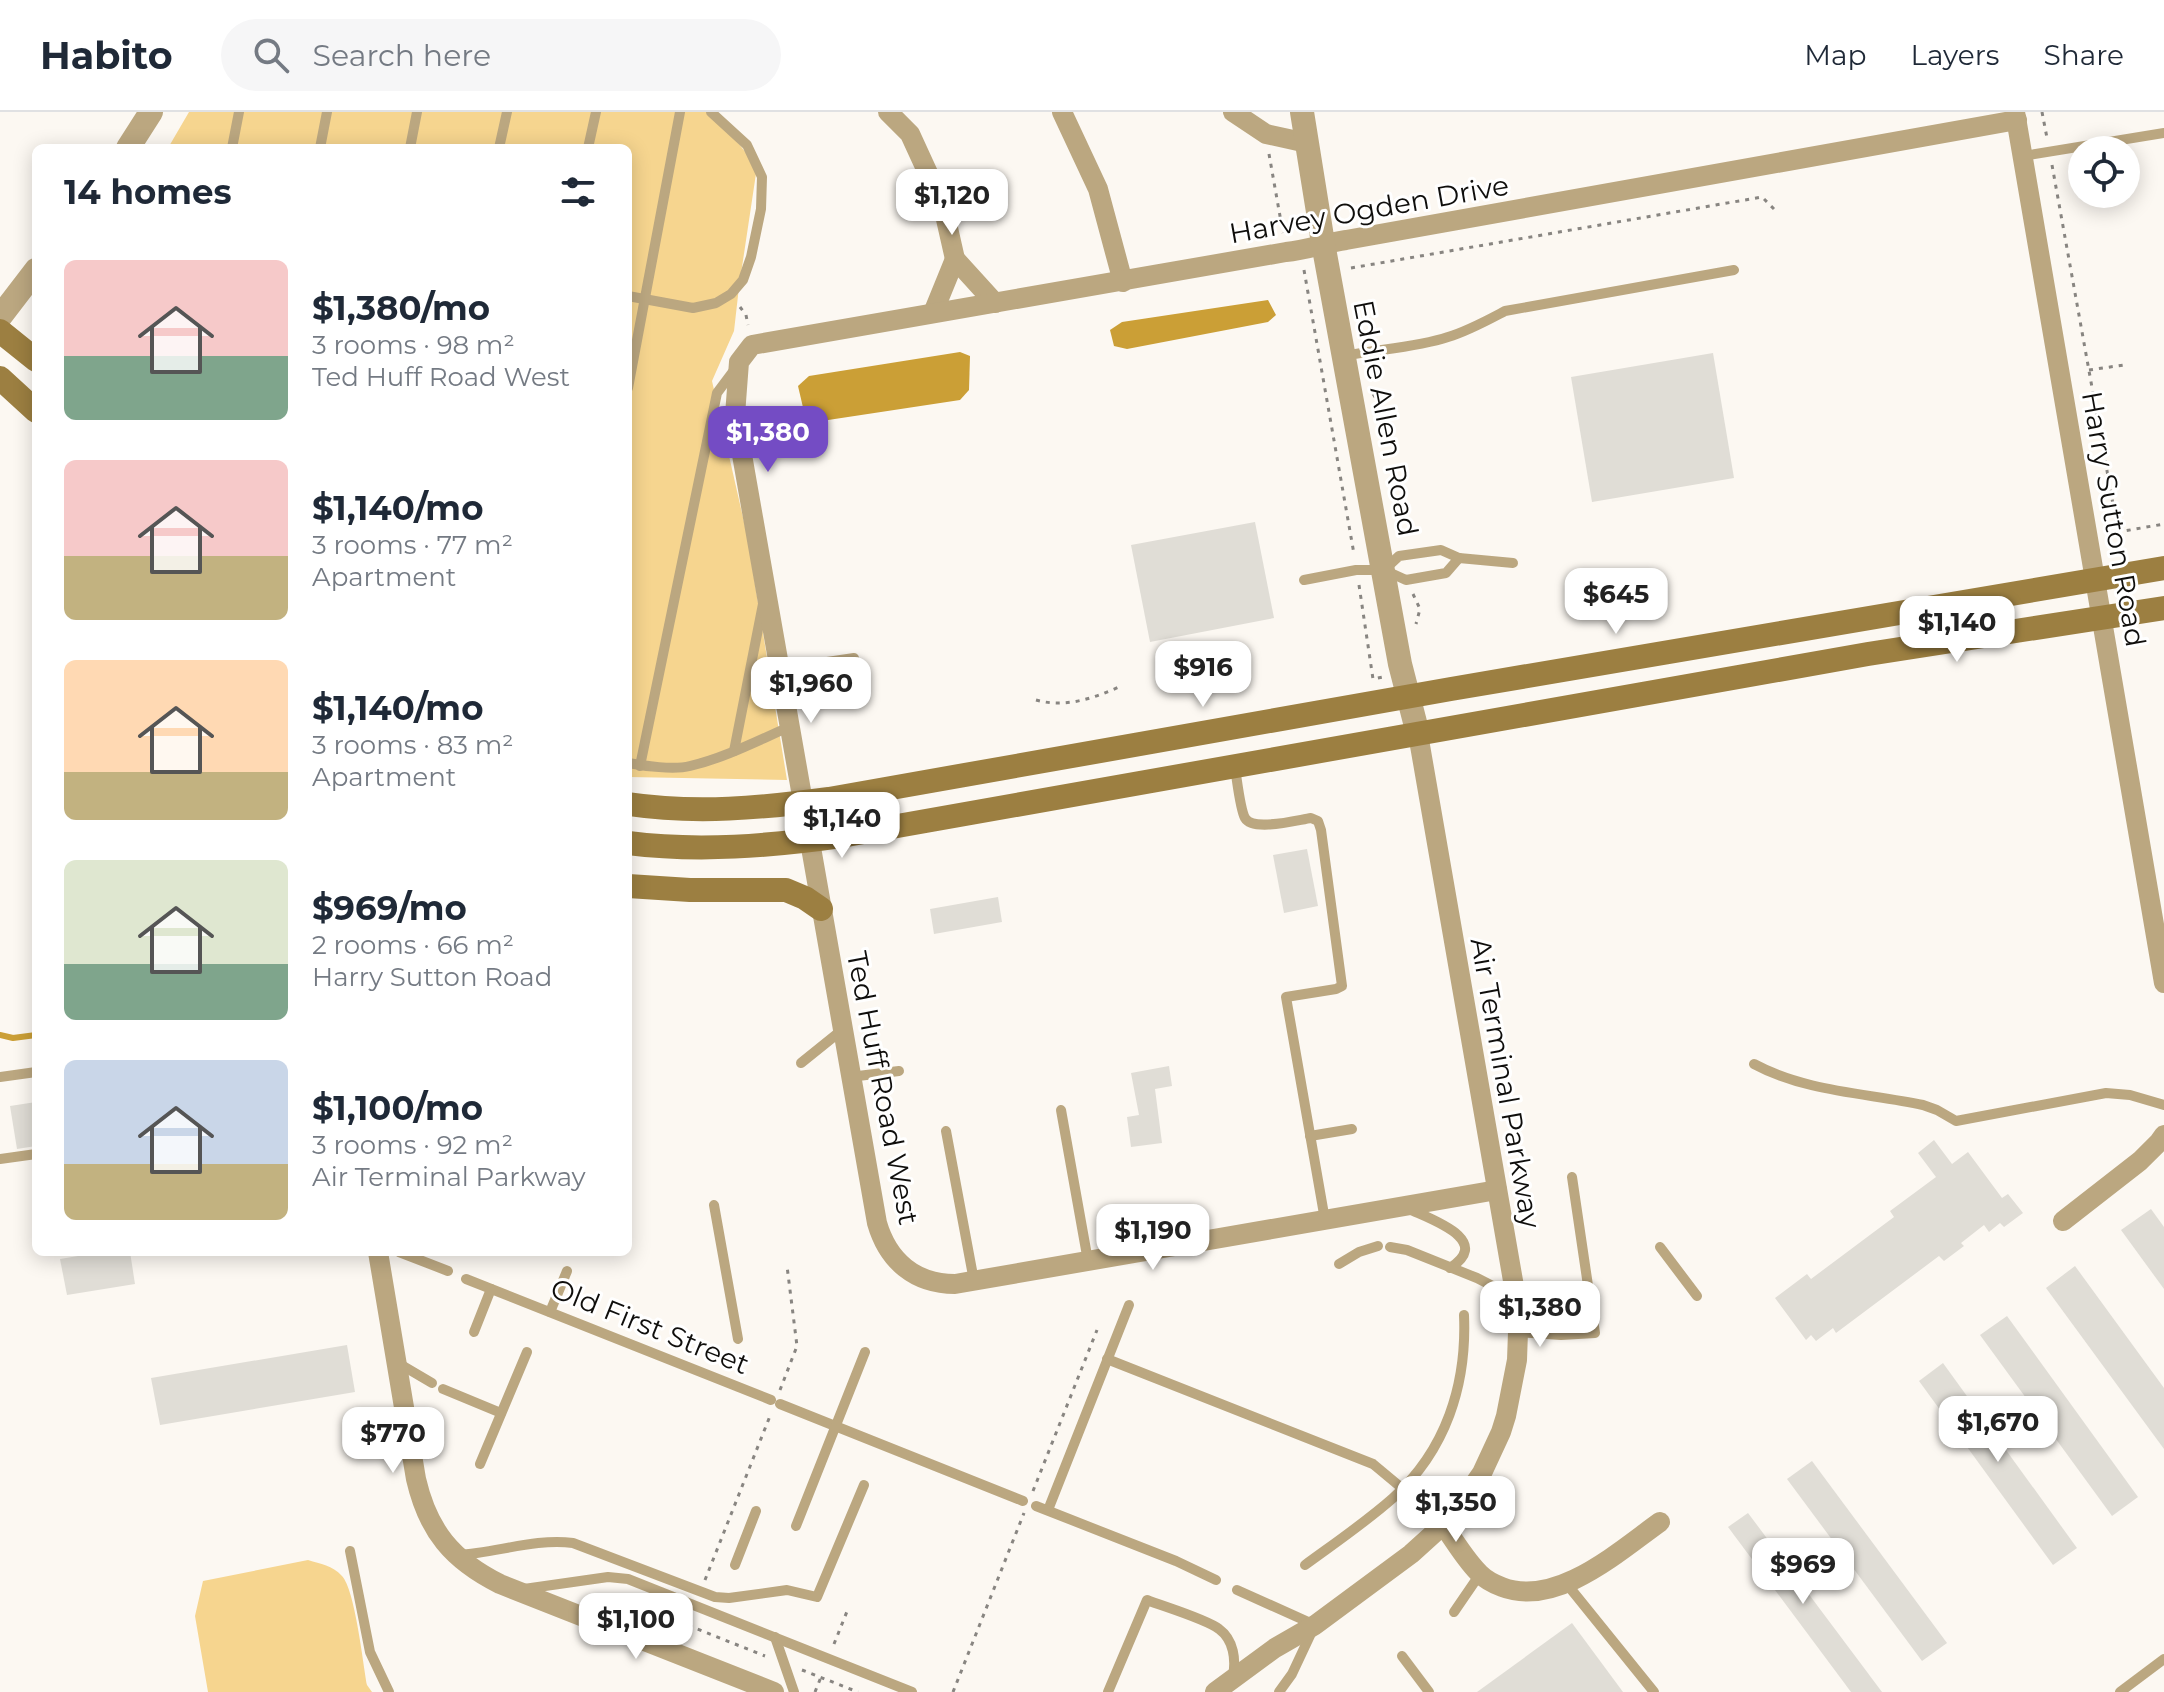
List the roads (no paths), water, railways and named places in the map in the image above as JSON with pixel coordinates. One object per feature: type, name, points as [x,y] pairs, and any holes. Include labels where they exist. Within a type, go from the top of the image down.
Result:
[{"type":"main road","points":[[0,331],[32,357]]},
{"type":"main road","points":[[0,378],[32,407]]},
{"type":"main road","points":[[632,804],[724,810],[802,802],[2164,568]]},
{"type":"main road","points":[[632,843],[714,847],[809,840],[1868,654],[2164,608]]},
{"type":"main road","points":[[632,886],[786,890],[821,909]]},
{"type":"street","points":[[131,144],[151,112]]},
{"type":"street","points":[[888,112],[910,134],[943,206],[955,259],[995,303]]},
{"type":"street","points":[[1062,112],[1098,189],[1123,282]]},
{"type":"street","points":[[1233,112],[1266,134],[1307,143]]},
{"type":"street","name":"Eddie Allen Road","points":[[1302,112],[1314,247],[1344,356],[1395,575],[1407,698],[1418,734]]},
{"type":"street","name":"Harvey Ogden Drive","points":[[739,362],[752,345],[1123,282],[2016,116]]},
{"type":"street","name":"Harry Sutton Road","points":[[2016,116],[2094,578],[2157,897],[2164,983]]},
{"type":"street","points":[[933,313],[955,259]]},
{"type":"street","points":[[0,317],[32,275]]},
{"type":"street","name":"Ted Huff Road West","points":[[739,362],[735,415],[850,1077],[877,1223],[885,1244],[897,1262],[926,1280],[946,1284],[974,1281],[1497,1190]]},
{"type":"street","name":"Air Terminal Parkway","points":[[1215,1692],[1275,1648],[1315,1625],[1411,1554],[1482,1473],[1501,1432],[1514,1379],[1518,1332],[1516,1298],[1418,734]]},
{"type":"street","points":[[2063,1221],[2140,1161],[2164,1135]]},
{"type":"street","points":[[379,1256],[421,1501],[435,1531],[456,1555],[479,1573],[515,1590],[774,1692]]},
{"type":"street","points":[[1438,1521],[1480,1574],[1499,1585],[1523,1592],[1566,1583],[1614,1555],[1660,1522]]},
{"type":"lane","points":[[233,144],[239,112]]},
{"type":"lane","points":[[321,144],[327,112]]},
{"type":"lane","points":[[411,144],[417,112]]},
{"type":"lane","points":[[500,144],[507,112]]},
{"type":"lane","points":[[589,144],[596,112]]},
{"type":"lane","points":[[632,368],[680,112]]},
{"type":"lane","points":[[632,297],[693,308],[716,303],[731,294],[743,280],[761,209],[762,177],[747,145],[711,112]]},
{"type":"lane","points":[[2023,156],[2164,133]]},
{"type":"lane","points":[[1344,356],[1447,338],[1505,311],[1734,270]]},
{"type":"lane","points":[[640,766],[717,393],[739,362]]},
{"type":"lane","points":[[1395,575],[1399,556],[1441,550],[1459,558],[1513,563]]},
{"type":"lane","points":[[1304,580],[1356,570],[1395,575],[1446,573],[1459,558]]},
{"type":"lane","points":[[734,751],[766,586]]},
{"type":"lane","points":[[780,669],[854,658]]},
{"type":"lane","points":[[632,764],[687,767],[789,727]]},
{"type":"lane","points":[[1234,766],[1245,818],[1252,824],[1311,818],[1318,821],[1321,830],[1342,986],[1286,997],[1325,1220]]},
{"type":"lane","points":[[801,1063],[842,1030]]},
{"type":"lane","points":[[1754,1064],[1793,1081],[1923,1105],[1956,1121],[2106,1093],[2130,1095],[2164,1105]]},
{"type":"lane","points":[[850,1077],[899,1071]]},
{"type":"lane","points":[[0,1077],[32,1073]]},
{"type":"lane","points":[[1061,1110],[1088,1261]]},
{"type":"lane","points":[[1310,1136],[1352,1129]]},
{"type":"lane","points":[[946,1131],[974,1281]]},
{"type":"lane","points":[[0,1159],[32,1155]]},
{"type":"lane","points":[[1518,1332],[1561,1335],[1595,1333],[1572,1177]]},
{"type":"lane","points":[[714,1205],[738,1339]]},
{"type":"lane","points":[[1403,1206],[1453,1230],[1463,1239],[1463,1256],[1450,1268]]},
{"type":"lane","points":[[1160,1224],[1165,1248]]},
{"type":"lane","points":[[1339,1264],[1359,1252],[1378,1246]]},
{"type":"lane","points":[[1390,1247],[1407,1250],[1516,1298]]},
{"type":"lane","points":[[1660,1247],[1697,1296]]},
{"type":"lane","points":[[409,1256],[448,1271]]},
{"type":"lane","points":[[550,1312],[567,1271]]},
{"type":"lane","name":"Old First Street","points":[[466,1279],[1023,1501]]},
{"type":"lane","points":[[474,1332],[491,1289]]},
{"type":"lane","points":[[1048,1510],[1129,1305]]},
{"type":"lane","points":[[1305,1565],[1405,1490],[1432,1451],[1455,1400],[1463,1365],[1464,1315]]},
{"type":"lane","points":[[480,1464],[527,1352]]},
{"type":"lane","points":[[796,1526],[865,1352]]},
{"type":"lane","points":[[1107,1359],[1373,1464],[1405,1490],[1409,1500],[1424,1515],[1438,1521]]},
{"type":"lane","points":[[396,1362],[432,1383]]},
{"type":"lane","points":[[443,1389],[501,1413]]},
{"type":"lane","points":[[456,1555],[565,1542],[581,1545],[715,1597],[787,1590],[817,1597],[864,1485]]},
{"type":"lane","points":[[1036,1506],[1216,1580]]},
{"type":"lane","points":[[735,1565],[756,1511]]},
{"type":"lane","points":[[350,1551],[370,1652],[389,1692]]},
{"type":"lane","points":[[1454,1612],[1480,1574]]},
{"type":"lane","points":[[515,1590],[618,1577],[912,1692]]},
{"type":"lane","points":[[1566,1583],[1654,1692]]},
{"type":"lane","points":[[1237,1590],[1315,1625],[1292,1674],[1279,1692]]},
{"type":"lane","points":[[1108,1692],[1147,1600],[1220,1630],[1230,1643],[1236,1661],[1233,1678]]},
{"type":"lane","points":[[775,1637],[794,1692]]},
{"type":"lane","points":[[1402,1656],[1429,1692]]},
{"type":"lane","points":[[2120,1692],[2164,1659]]},
{"type":"waterway","points":[[0,1035],[13,1038],[32,1036]]}]
